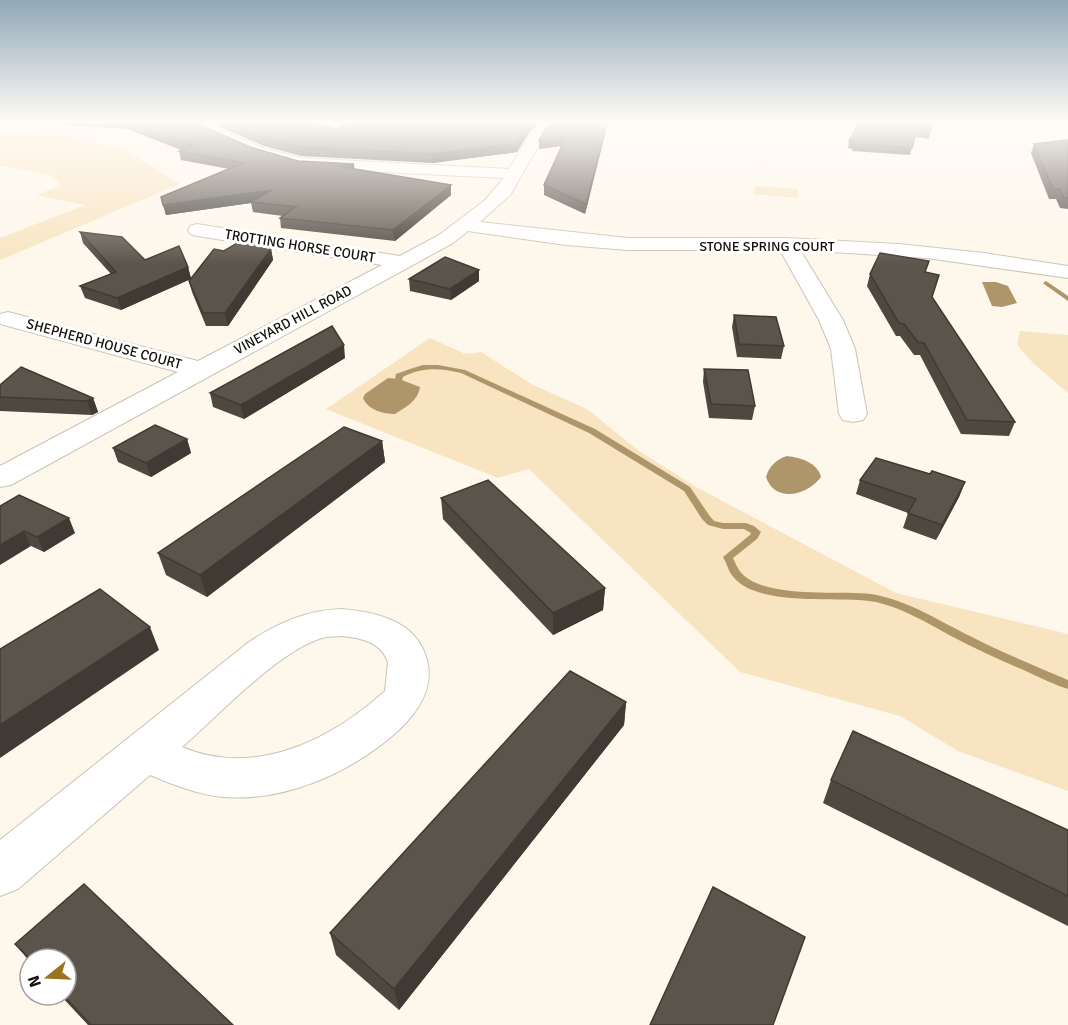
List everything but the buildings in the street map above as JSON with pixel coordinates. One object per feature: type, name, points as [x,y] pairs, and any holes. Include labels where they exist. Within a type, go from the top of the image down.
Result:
[{"type":"street","points":[[432,170],[513,174]]},
{"type":"street","name":"VINEYARD HILL ROAD","points":[[0,478],[446,239],[505,190],[516,170]]},
{"type":"street","name":"STONE SPRING COURT","points":[[465,225],[628,244],[786,244],[930,252],[1068,272]]},
{"type":"street","name":"TROTTING HORSE COURT","points":[[197,230],[402,262]]},
{"type":"street","points":[[786,244],[831,320],[843,349],[853,414]]},
{"type":"street","name":"SHEPHERD HOUSE COURT","points":[[8,319],[201,370]]},
{"type":"street","points":[[0,872],[145,752],[278,642],[310,627],[338,621],[366,623],[387,634],[404,650],[410,671],[404,698],[379,722],[340,750],[295,768],[248,778],[200,773],[145,752]]},
{"type":"shaded area","points":[[21,170],[157,170],[180,184],[0,260],[0,238],[85,205],[36,195],[60,186],[57,179],[50,175]]},
{"type":"shaded area","points":[[755,186],[798,189],[798,198],[754,194]]},
{"type":"shaded area","points":[[982,282],[996,282],[1008,286],[1017,303],[1002,307],[992,306]]},
{"type":"shaded area","points":[[1020,331],[1068,335],[1068,393],[1034,364],[1017,345]]},
{"type":"shaded area","points":[[430,338],[465,354],[481,352],[533,385],[587,409],[639,451],[696,487],[896,593],[1068,634],[1068,791],[958,751],[900,716],[740,672],[529,469],[498,478],[326,409]]},
{"type":"shaded area","points":[[388,378],[399,379],[420,387],[414,400],[395,414],[368,406],[363,398],[365,394]]},
{"type":"shaded area","points":[[787,456],[812,464],[821,477],[800,492],[784,494],[777,491],[766,477],[774,464]]},
{"type":"waterway","points":[[1046,283],[1068,299]]},
{"type":"waterway","points":[[399,379],[399,376],[423,367],[463,371],[592,431],[687,489],[711,523],[723,526],[746,526],[756,532],[754,537],[728,557],[736,573],[750,584],[768,591],[789,594],[855,596],[898,605],[980,646],[1068,685]]}]
